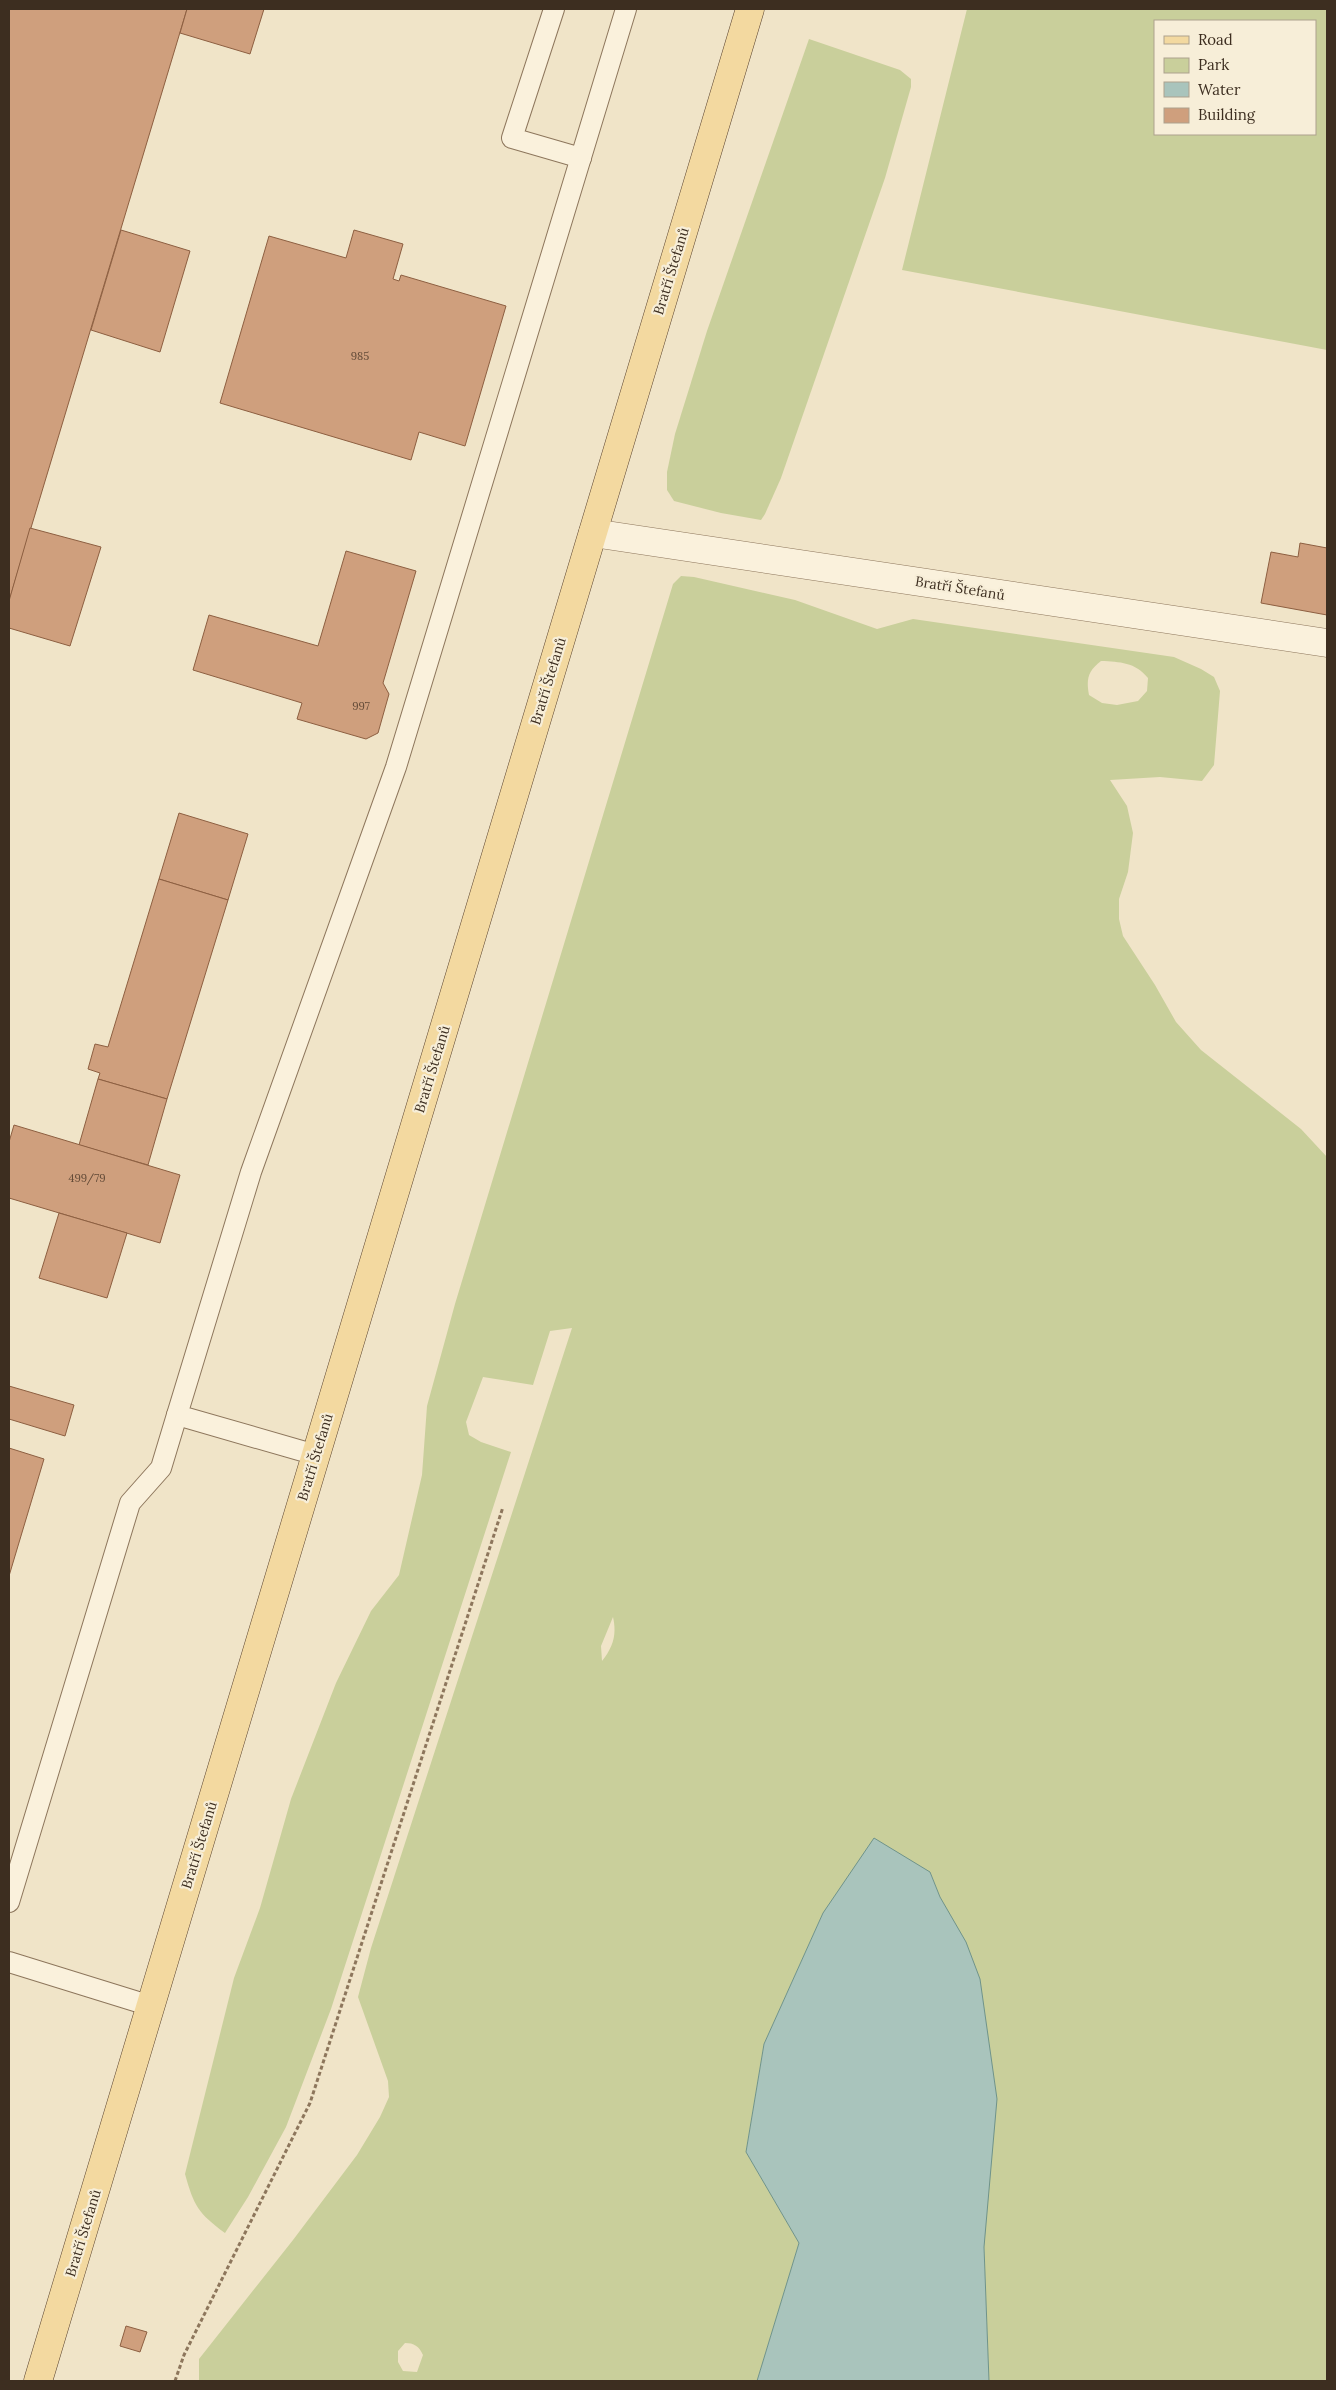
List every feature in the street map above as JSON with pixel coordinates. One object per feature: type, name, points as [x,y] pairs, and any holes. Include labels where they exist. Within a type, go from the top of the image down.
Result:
[{"type":"main road","name":"Bratří Štefanů","points":[[38,2381],[750,9]]},
{"type":"street","name":"Bratří Štefanů","points":[[593,533],[1327,643]]},
{"type":"lane","points":[[554,9],[512,138],[581,158]]},
{"type":"lane","points":[[9,1902],[130,1503],[161,1468],[251,1172],[396,767],[626,9]]},
{"type":"lane","points":[[176,1415],[316,1455]]},
{"type":"lane","points":[[9,1962],[151,2006]]},
{"type":"path","points":[[176,2381],[184,2355],[310,2103],[503,1507]]},
{"type":"green space","points":[[967,9],[1327,9],[1327,350],[902,270]]},
{"type":"green space","points":[[809,39],[900,70],[911,79],[911,87],[885,178],[781,478],[761,520],[721,513],[674,501],[667,490],[667,472],[675,434],[707,331]]},
{"type":"green space","points":[[681,576],[694,577],[795,600],[877,629],[913,619],[1174,657],[1214,677],[1220,691],[1214,765],[1202,781],[1160,777],[1110,780],[1127,806],[1133,833],[1128,872],[1119,899],[1119,919],[1123,936],[1155,985],[1176,1022],[1201,1050],[1301,1129],[1327,1157],[1327,2381],[989,2381],[984,2247],[940,1897],[930,1872],[823,1913],[764,2044],[746,2152],[799,2243],[757,2381],[199,2381],[199,2359],[357,2155],[380,2117],[389,2097],[388,2081],[358,1997],[371,1948],[572,1328],[550,1331],[533,1385],[483,1377],[466,1422],[469,1435],[481,1442],[511,1452],[331,2009],[286,2127],[248,2197],[225,2233],[203,2214],[194,2201],[185,2174],[234,1978],[260,1908],[291,1799],[336,1683],[371,1611],[399,1575],[422,1475],[427,1406],[455,1304],[673,584]],"holes":[[[1101,661],[1127,664],[1138,669],[1148,678],[1147,691],[1138,701],[1117,705],[1102,703],[1089,695],[1089,676],[1093,668]],[[613,1617],[615,1630],[613,1640],[609,1651],[602,1661],[601,1646]],[[405,2343],[414,2344],[420,2349],[423,2355],[417,2372],[403,2371],[398,2362],[398,2351]]]},
{"type":"water","points":[[874,1838],[930,1872],[940,1897],[966,1942],[980,1979],[997,2099],[984,2247],[989,2381],[757,2381],[799,2243],[746,2152],[764,2044],[823,1913]]},
{"type":"building","points":[[9,9],[187,9],[9,601]]},
{"type":"building","points":[[187,9],[264,9],[250,54],[180,33]]},
{"type":"building","points":[[121,230],[190,251],[160,352],[91,330]]},
{"type":"building","points":[[354,230],[403,244],[393,279],[399,281],[401,275],[506,306],[465,446],[419,432],[411,460],[220,403],[269,236],[346,258]]},
{"type":"building","points":[[30,528],[101,547],[70,646],[9,628],[9,601]]},
{"type":"building","points":[[1300,543],[1327,548],[1327,615],[1261,603],[1271,552],[1298,557]]},
{"type":"building","points":[[346,551],[416,571],[383,683],[389,694],[378,733],[366,739],[297,719],[302,703],[193,670],[209,615],[318,646]]},
{"type":"building","points":[[179,813],[248,834],[228,900],[159,879]]},
{"type":"building","points":[[159,879],[228,900],[167,1099],[98,1079],[100,1073],[88,1069],[95,1044],[108,1047]]},
{"type":"building","points":[[98,1079],[167,1099],[148,1165],[79,1145]]},
{"type":"building","points":[[14,1125],[180,1175],[160,1243],[9,1198],[9,1142]]},
{"type":"building","points":[[59,1213],[127,1233],[107,1298],[39,1278]]},
{"type":"building","points":[[9,1386],[74,1405],[65,1436],[9,1419]]},
{"type":"building","points":[[9,1448],[44,1459],[9,1576]]},
{"type":"building","points":[[126,2326],[147,2332],[140,2352],[120,2346]]}]
